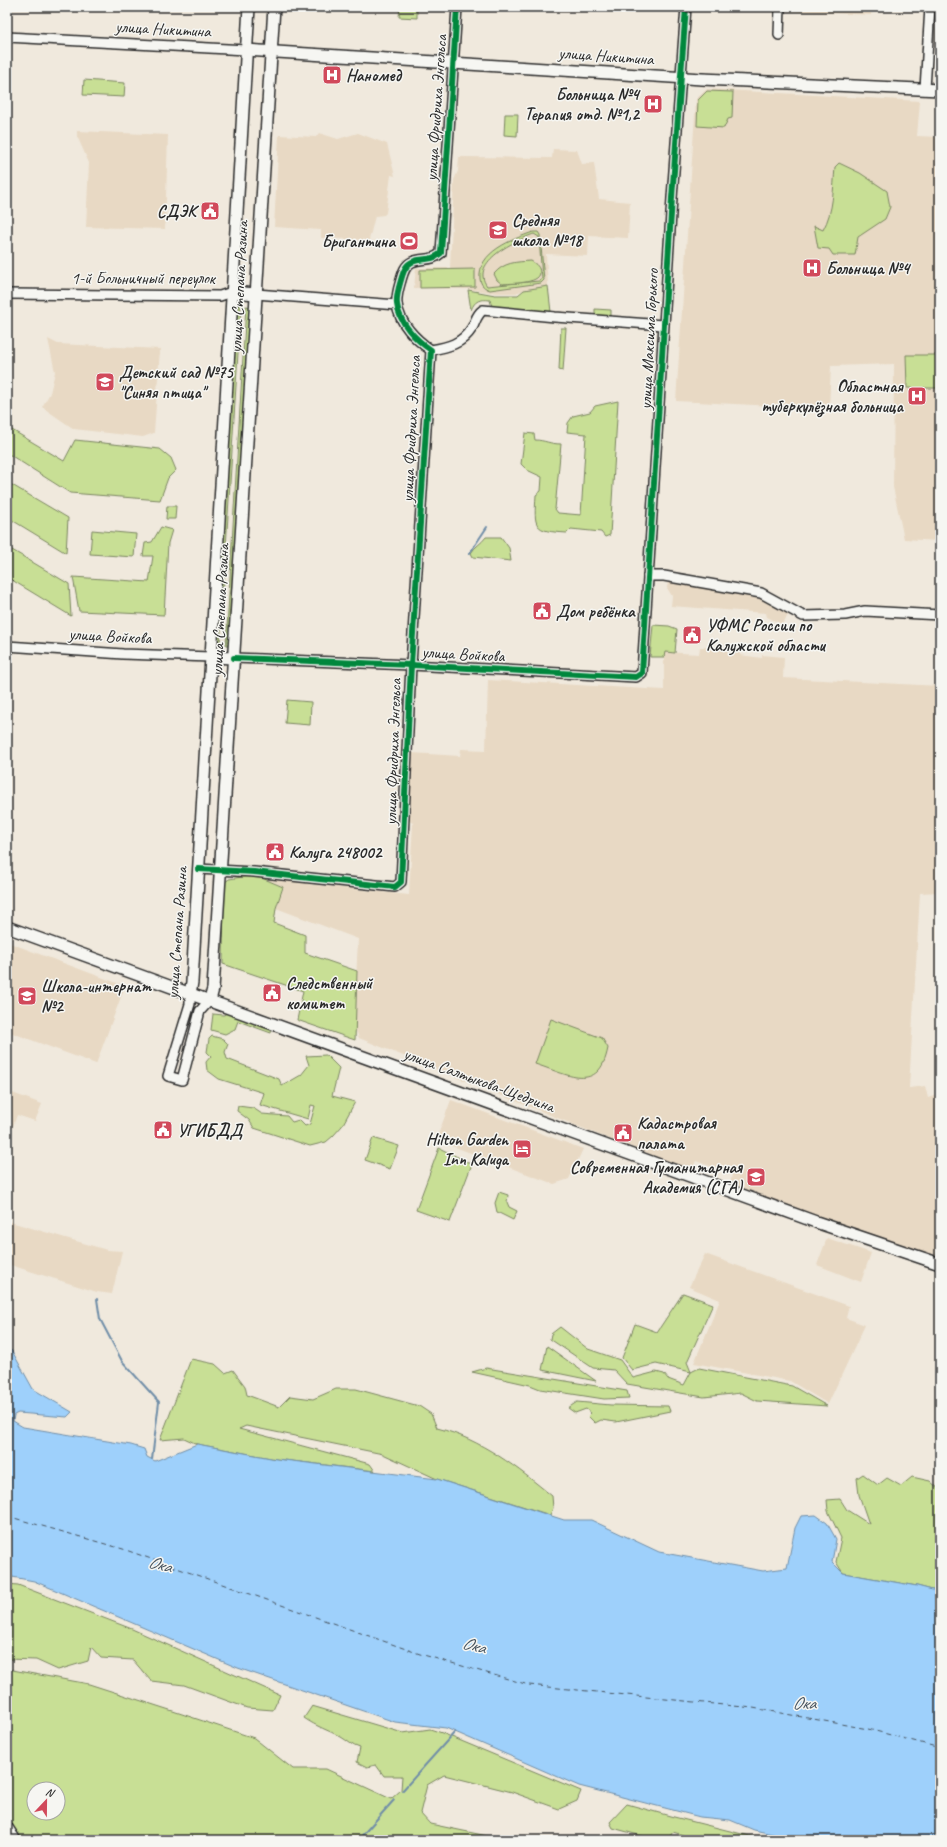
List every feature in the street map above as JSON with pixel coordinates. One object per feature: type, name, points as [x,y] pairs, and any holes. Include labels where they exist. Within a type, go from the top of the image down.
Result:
[{"type":"main road","name":"улица Степана Разина","points":[[190,994],[192,982],[249,7]]},
{"type":"main road","name":"улица Степана Разина","points":[[210,1000],[213,989],[221,870],[274,7]]},
{"type":"main road","name":"улица Никитина","points":[[246,50],[453,64],[940,90]]},
{"type":"main road","name":"1-й Больничный переулок","points":[[232,292],[256,294]]},
{"type":"main road","points":[[211,657],[234,658]]},
{"type":"main road","name":"улица Салтыкова-Щедрина","points":[[7,927],[816,1222],[940,1264]]},
{"type":"street","name":"улица Фридриха Энгельса","points":[[221,870],[395,887],[401,882],[404,843],[411,665],[431,350],[416,339],[405,324],[397,305],[398,291],[405,268],[412,262],[436,258],[441,253],[457,7]]},
{"type":"street","name":"улица Максима Горького","points":[[642,674],[663,325],[686,7]]},
{"type":"street","points":[[779,34],[780,7]]},
{"type":"street","points":[[925,89],[930,7]]},
{"type":"street","name":"улица Никитина","points":[[7,38],[246,50]]},
{"type":"street","name":"1-й Больничный переулок","points":[[7,294],[220,296],[232,292]]},
{"type":"street","name":"1-й Больничный переулок","points":[[256,294],[397,305]]},
{"type":"street","points":[[431,350],[450,346],[465,339],[473,327],[477,315],[483,310],[663,325]]},
{"type":"street","points":[[648,576],[664,576],[761,593],[803,616],[845,615],[865,611],[940,615]]},
{"type":"street","name":"улица Войкова","points":[[7,646],[123,654],[211,657]]},
{"type":"street","name":"улица Войкова","points":[[234,658],[411,665],[636,678],[642,674]]},
{"type":"street","points":[[198,869],[221,870]]},
{"type":"street","name":"улица Степана Разина","points":[[190,994],[190,1004],[168,1076],[182,1080],[200,1011],[210,1000]]},
{"type":"street","points":[[7,1826],[16,1840]]},
{"type":"shaded area","points":[[790,7],[872,7],[871,15],[790,11]]},
{"type":"shaded area","name":"Больница №4","points":[[707,89],[920,101],[917,136],[940,137],[940,541],[904,539],[893,487],[894,364],[831,366],[829,409],[676,401],[696,99]]},
{"type":"shaded area","points":[[77,131],[168,135],[165,229],[86,227],[89,163],[77,136]]},
{"type":"shaded area","points":[[319,133],[338,139],[358,133],[387,144],[395,176],[391,175],[386,213],[384,215],[375,216],[369,240],[321,238],[321,230],[274,227],[279,135],[316,137]]},
{"type":"shaded area","name":"Средняя школа №18","points":[[553,149],[577,150],[582,164],[594,163],[599,199],[630,202],[628,238],[589,236],[588,256],[546,254],[548,286],[524,290],[516,293],[496,293],[466,289],[414,288],[416,268],[450,268],[454,180],[458,171],[459,157],[552,158]]},
{"type":"shaded area","name":"Детский сад №75 \"Синяя птица\"","points":[[48,339],[58,344],[160,349],[154,433],[143,437],[74,429],[42,407],[50,393],[55,372]]},
{"type":"shaded area","points":[[668,581],[760,596],[791,611],[782,624],[767,617],[766,613],[671,606],[672,596],[667,588]]},
{"type":"shaded area","points":[[700,647],[742,650],[740,655],[762,658],[762,655],[784,657],[783,678],[940,686],[940,892],[920,893],[909,1088],[925,1086],[928,1098],[940,1094],[940,1259],[730,1185],[732,1174],[696,1161],[692,1170],[597,1134],[359,1038],[354,1026],[358,939],[276,908],[283,887],[255,875],[254,872],[307,884],[409,895],[413,823],[409,821],[412,753],[460,756],[461,749],[486,750],[488,680],[664,690],[664,652],[699,654]]},
{"type":"shaded area","points":[[7,942],[125,986],[96,1064],[7,1031]]},
{"type":"shaded area","points":[[7,1091],[42,1104],[35,1121],[17,1115],[13,1126],[7,1124]]},
{"type":"shaded area","points":[[451,1100],[583,1149],[569,1179],[554,1184],[436,1140]]},
{"type":"shaded area","points":[[7,1221],[107,1250],[122,1251],[112,1294],[97,1292],[7,1264]]},
{"type":"shaded area","points":[[827,1238],[871,1253],[861,1282],[817,1265]]},
{"type":"shaded area","points":[[705,1254],[849,1306],[846,1318],[865,1325],[828,1404],[790,1381],[694,1363],[720,1300],[689,1287]]},
{"type":"green space","points":[[400,7],[417,7],[417,18],[399,17]]},
{"type":"green space","points":[[84,80],[125,83],[124,97],[83,95]]},
{"type":"green space","points":[[707,91],[733,92],[732,118],[728,119],[724,128],[697,126],[698,100]]},
{"type":"green space","points":[[505,114],[518,114],[517,136],[504,135]]},
{"type":"green space","points":[[839,163],[860,173],[887,191],[890,207],[885,219],[858,237],[855,255],[833,255],[829,249],[818,248],[814,226],[823,230],[827,222],[831,207],[835,167]]},
{"type":"green space","points":[[533,232],[538,232],[540,235],[544,280],[541,283],[490,290],[484,287],[480,279],[481,270],[484,261],[490,254],[516,238]],"holes":[[[534,234],[539,237],[542,279],[539,281],[487,286],[483,277],[484,269],[497,253],[526,237]]]},
{"type":"green space","points":[[531,261],[535,263],[540,273],[538,277],[530,281],[502,284],[497,280],[494,274],[506,265],[515,262]]},
{"type":"green space","points":[[475,269],[475,287],[420,288],[420,270]]},
{"type":"green space","points":[[548,286],[551,312],[492,307],[490,300],[481,300],[476,302],[471,310],[468,290],[495,295],[518,295],[524,290]]},
{"type":"green space","points":[[235,304],[241,304],[220,645],[215,645]]},
{"type":"green space","points":[[246,306],[252,307],[231,646],[226,645]]},
{"type":"green space","points":[[595,309],[611,310],[611,316],[595,315]]},
{"type":"green space","points":[[561,328],[566,328],[563,371],[559,370]]},
{"type":"green space","points":[[906,355],[940,355],[940,388],[907,388]]},
{"type":"green space","points":[[618,401],[610,535],[605,537],[601,532],[571,529],[567,533],[542,529],[538,526],[535,515],[536,495],[541,491],[542,477],[527,470],[521,464],[525,433],[534,434],[535,440],[561,444],[555,509],[558,513],[581,515],[586,434],[567,432],[568,423],[573,416],[590,412],[595,406]]},
{"type":"green space","points":[[7,427],[64,461],[75,440],[160,449],[171,458],[176,470],[168,478],[160,500],[70,493],[7,453]]},
{"type":"green space","points":[[7,482],[68,518],[66,553],[7,517]]},
{"type":"green space","points":[[167,506],[176,506],[175,519],[166,519]]},
{"type":"green space","points":[[161,527],[172,530],[168,543],[164,615],[79,611],[73,577],[149,582],[153,556],[143,556],[145,543],[152,542]]},
{"type":"green space","points":[[92,530],[136,534],[134,557],[90,554]]},
{"type":"green space","points":[[486,537],[501,537],[509,548],[511,561],[473,557],[471,553]]},
{"type":"green space","points":[[7,547],[69,584],[71,616],[7,577]]},
{"type":"green space","points":[[653,625],[669,626],[677,629],[675,653],[665,652],[664,657],[650,657]]},
{"type":"green space","points":[[287,700],[311,702],[310,725],[285,723]]},
{"type":"green space","points":[[255,875],[283,887],[276,908],[274,923],[305,935],[305,953],[357,971],[355,1040],[297,1020],[303,991],[223,964],[224,883],[229,879]]},
{"type":"green space","points":[[228,1012],[272,1028],[271,1033],[238,1021],[235,1029],[225,1034],[211,1030],[213,1014],[224,1015]]},
{"type":"green space","points":[[551,1019],[602,1038],[608,1048],[604,1063],[597,1072],[589,1076],[570,1076],[535,1064]]},
{"type":"green space","points":[[212,1036],[223,1039],[228,1044],[225,1052],[227,1059],[279,1079],[282,1086],[301,1075],[309,1065],[306,1056],[326,1055],[339,1068],[332,1096],[355,1102],[342,1126],[326,1142],[310,1146],[254,1128],[249,1120],[237,1111],[238,1106],[253,1108],[262,1114],[287,1116],[292,1122],[299,1120],[305,1126],[310,1124],[315,1106],[311,1105],[308,1119],[260,1105],[264,1093],[219,1079],[207,1070],[206,1062],[211,1056],[207,1052],[209,1039]]},
{"type":"green space","points":[[373,1138],[399,1146],[390,1169],[365,1160]]},
{"type":"green space","points":[[439,1148],[472,1164],[450,1222],[416,1210]]},
{"type":"green space","points":[[499,1192],[508,1195],[507,1202],[509,1207],[517,1211],[513,1220],[497,1212],[495,1203]]},
{"type":"green space","points":[[683,1293],[713,1304],[687,1362],[691,1372],[656,1364],[632,1370],[622,1358],[635,1324],[657,1332]]},
{"type":"green space","points":[[560,1327],[588,1349],[620,1360],[633,1378],[656,1372],[664,1374],[668,1379],[684,1385],[691,1372],[699,1368],[792,1386],[827,1406],[757,1401],[741,1393],[704,1397],[627,1384],[614,1370],[593,1368],[550,1339],[551,1334]]},
{"type":"green space","points":[[547,1346],[596,1381],[542,1370]]},
{"type":"green space","points":[[191,1359],[215,1364],[225,1373],[233,1370],[245,1386],[247,1395],[279,1407],[290,1396],[313,1399],[336,1389],[356,1389],[419,1406],[431,1414],[437,1428],[469,1439],[484,1447],[526,1475],[552,1496],[553,1508],[550,1515],[437,1479],[383,1454],[246,1426],[239,1429],[370,1464],[375,1471],[276,1459],[197,1444],[184,1438],[160,1440]]},
{"type":"green space","points":[[486,1368],[627,1391],[629,1398],[604,1399],[540,1389],[530,1385],[472,1372]]},
{"type":"green space","points":[[577,1402],[611,1405],[668,1406],[670,1411],[616,1422],[601,1420],[595,1423],[588,1416],[591,1413],[586,1409],[575,1413],[568,1408]]},
{"type":"green space","points":[[863,1474],[878,1485],[887,1478],[901,1486],[912,1477],[930,1481],[940,1490],[940,1592],[917,1586],[843,1573],[836,1562],[841,1538],[828,1511],[827,1500],[840,1499],[847,1510],[869,1524],[859,1495],[857,1478]]},
{"type":"green space","points":[[7,1584],[18,1585],[132,1629],[280,1695],[273,1710],[247,1708],[184,1685],[151,1681],[133,1660],[101,1658],[91,1647],[88,1661],[58,1670],[36,1660],[7,1659],[7,1645],[10,1644],[10,1631],[7,1629]]},
{"type":"green space","points":[[7,1669],[89,1684],[254,1738],[293,1769],[326,1769],[391,1799],[401,1790],[402,1776],[384,1776],[376,1765],[367,1767],[357,1762],[360,1748],[304,1718],[312,1706],[403,1733],[430,1729],[581,1791],[577,1801],[559,1809],[512,1792],[444,1775],[427,1785],[420,1813],[430,1824],[497,1838],[533,1840],[7,1840]]},
{"type":"green space","points":[[627,1804],[766,1840],[699,1840],[673,1832],[667,1840],[653,1839],[613,1828],[610,1822]]},
{"type":"water","name":"Ока","points":[[7,1348],[12,1351],[33,1389],[72,1412],[67,1417],[18,1413],[14,1415],[13,1421],[23,1427],[131,1445],[144,1449],[147,1457],[155,1461],[197,1444],[276,1459],[437,1479],[564,1520],[591,1520],[659,1552],[763,1571],[787,1568],[795,1528],[801,1516],[816,1515],[827,1523],[836,1539],[832,1562],[843,1573],[917,1586],[940,1592],[940,1840],[879,1840],[872,1837],[853,1840],[800,1840],[754,1830],[730,1820],[700,1817],[579,1786],[446,1728],[395,1722],[238,1668],[34,1581],[7,1576]]},
{"type":"waterway","points":[[469,554],[487,527]]},
{"type":"waterway","points":[[97,1299],[100,1319],[122,1361],[159,1402],[152,1459]]},
{"type":"waterway","points":[[402,1791],[455,1732]]},
{"type":"waterway","points":[[358,1840],[394,1800]]},
{"type":"ferry route","points":[[7,1516],[123,1549],[420,1654],[529,1685],[753,1708],[868,1729],[940,1748]]},
{"type":"cycle path","points":[[198,869],[254,872],[395,887],[401,882],[411,665],[431,350],[414,336],[401,318],[398,311],[397,298],[403,275],[408,265],[412,262],[434,258],[441,253],[457,7]]},
{"type":"cycle path","points":[[234,658],[411,665],[636,677],[642,673],[672,198],[686,7]]},
{"type":"place","name":"Наномед","points":[[332,75]]},
{"type":"place","name":"Больница №4 Терапия отд. №1,2","points":[[653,104]]},
{"type":"place","name":"СДЭК","points":[[210,211]]},
{"type":"place","name":"Средняя школа №18","points":[[498,230]]},
{"type":"place","name":"Бригантина","points":[[409,241]]},
{"type":"place","name":"Больница №4","points":[[812,268]]},
{"type":"place","name":"Детский сад №75 \"Синяя птица\"","points":[[105,382]]},
{"type":"place","name":"Областная туберкулёзная больница","points":[[917,396]]},
{"type":"place","name":"Дом ребёнка","points":[[542,611]]},
{"type":"place","name":"УФМС России по Калужской области","points":[[692,635]]},
{"type":"place","name":"Калуга 248002","points":[[275,852]]},
{"type":"place","name":"Следственный комитет","points":[[272,993]]},
{"type":"place","name":"Школа-интернат №2","points":[[27,996]]},
{"type":"place","name":"УГИБДД","points":[[163,1130]]},
{"type":"place","name":"Кадастровая палата","points":[[623,1133]]},
{"type":"place","name":"Hilton Garden Inn Kaluga","points":[[522,1149]]},
{"type":"place","name":"Современная Гуманитарная Академия (СГА)","points":[[756,1177]]}]
